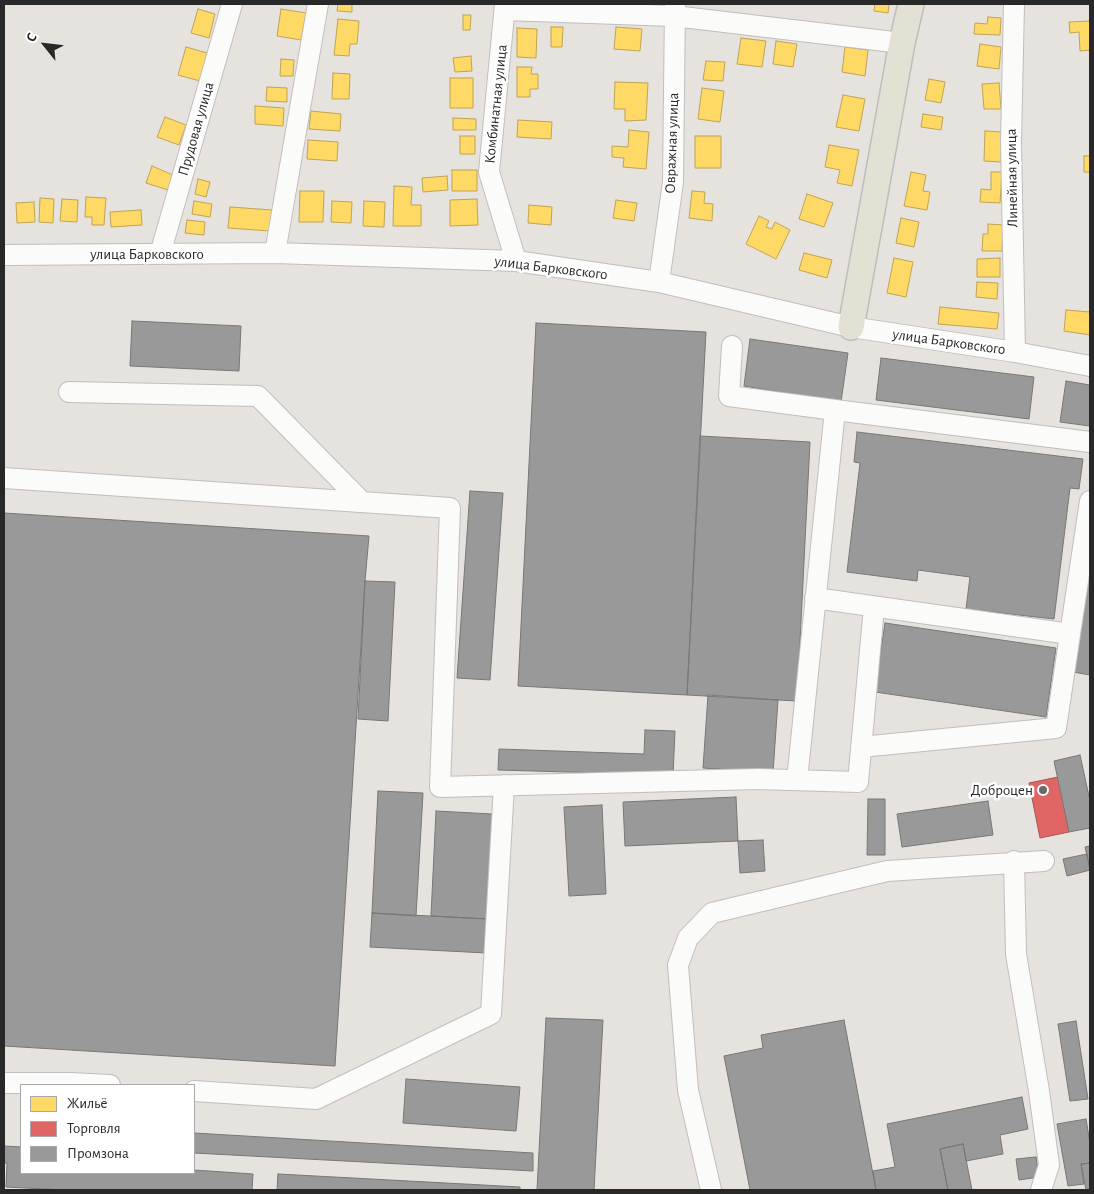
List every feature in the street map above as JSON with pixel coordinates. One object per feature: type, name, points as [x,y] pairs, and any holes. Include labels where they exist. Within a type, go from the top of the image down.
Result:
[{"type":"main road","points":[[851,327],[902,43],[911,4]]},
{"type":"street","name":"Прудовая улица","points":[[160,254],[232,4]]},
{"type":"street","points":[[275,253],[318,4]]},
{"type":"street","name":"Линейная улица","points":[[1014,4],[1011,142],[1015,352]]},
{"type":"street","points":[[505,7],[674,10],[902,43]]},
{"type":"street","name":"Комбинатная улица","points":[[505,7],[489,172],[516,261]]},
{"type":"street","name":"Овражная улица","points":[[659,282],[674,182],[674,10]]},
{"type":"street","name":"улица Барковского","points":[[4,256],[275,253],[516,261],[659,282],[851,327],[1015,352],[1090,366]]},
{"type":"street","points":[[732,346],[729,396],[1090,442]]},
{"type":"street","points":[[69,392],[258,396],[362,502]]},
{"type":"street","points":[[797,780],[835,410]]},
{"type":"street","points":[[4,478],[450,508],[440,787],[758,779],[858,782],[874,607]]},
{"type":"street","points":[[861,747],[1056,728],[1090,501]]},
{"type":"street","points":[[816,598],[1070,634]]},
{"type":"street","points":[[195,1091],[316,1099],[491,1014],[504,785]]},
{"type":"street","points":[[1014,861],[1016,954],[1039,1091],[1049,1165],[1042,1190]]},
{"type":"street","points":[[710,1190],[688,1090],[678,966],[688,938],[712,913],[878,873],[1014,861],[1044,861]]},
{"type":"street","points":[[4,1083],[90,1084]]},
{"type":"building: Жильё","points":[[338,4],[352,4],[352,12],[337,11]]},
{"type":"building: Жильё","points":[[875,4],[889,4],[888,13],[874,11]]},
{"type":"building: Жильё","points":[[198,9],[215,14],[209,38],[191,33]]},
{"type":"building: Жильё","points":[[281,9],[306,13],[301,40],[277,36]]},
{"type":"building: Жильё","points":[[463,15],[471,15],[470,30],[463,30]]},
{"type":"building: Жильё","points":[[988,17],[1001,18],[1000,35],[974,34],[975,23],[987,24]]},
{"type":"building: Жильё","points":[[338,19],[359,21],[357,44],[350,44],[349,56],[334,55]]},
{"type":"building: Жильё","points":[[1090,21],[1090,50],[1080,51],[1079,32],[1070,33],[1069,22]]},
{"type":"building: Жильё","points":[[551,27],[563,27],[562,47],[551,47]]},
{"type":"building: Жильё","points":[[616,27],[642,29],[640,51],[614,49]]},
{"type":"building: Жильё","points":[[517,28],[537,29],[536,58],[517,57]]},
{"type":"building: Жильё","points":[[741,38],[766,41],[762,67],[737,64]]},
{"type":"building: Жильё","points":[[776,41],[797,44],[793,67],[773,64]]},
{"type":"building: Жильё","points":[[980,44],[1001,47],[999,69],[977,66]]},
{"type":"building: Жильё","points":[[186,47],[207,53],[200,81],[178,75]]},
{"type":"building: Жильё","points":[[845,47],[868,50],[865,76],[842,72]]},
{"type":"building: Жильё","points":[[471,56],[472,71],[455,72],[453,58]]},
{"type":"building: Жильё","points":[[281,59],[294,60],[293,76],[280,76]]},
{"type":"building: Жильё","points":[[706,61],[725,62],[723,81],[703,80]]},
{"type":"building: Жильё","points":[[517,67],[532,67],[531,74],[538,74],[538,89],[530,89],[530,97],[517,97]]},
{"type":"building: Жильё","points":[[333,73],[350,74],[349,99],[332,99]]},
{"type":"building: Жильё","points":[[450,78],[473,78],[473,108],[450,108]]},
{"type":"building: Жильё","points":[[929,79],[945,82],[941,103],[925,100]]},
{"type":"building: Жильё","points":[[615,82],[648,83],[646,120],[625,121],[625,109],[614,109]]},
{"type":"building: Жильё","points":[[999,83],[1001,109],[984,109],[982,84]]},
{"type":"building: Жильё","points":[[267,87],[287,88],[287,102],[266,101]]},
{"type":"building: Жильё","points":[[702,88],[724,91],[720,122],[698,119]]},
{"type":"building: Жильё","points":[[843,95],[865,99],[859,131],[836,127]]},
{"type":"building: Жильё","points":[[255,106],[284,108],[283,126],[255,124]]},
{"type":"building: Жильё","points":[[311,111],[341,114],[340,131],[309,129]]},
{"type":"building: Жильё","points":[[923,114],[943,117],[941,130],[921,127]]},
{"type":"building: Жильё","points":[[165,117],[186,125],[179,145],[157,137]]},
{"type":"building: Жильё","points":[[453,118],[476,119],[476,130],[453,130]]},
{"type":"building: Жильё","points":[[518,120],[552,122],[551,139],[517,137]]},
{"type":"building: Жильё","points":[[629,130],[649,132],[646,169],[623,167],[624,158],[612,157],[612,146],[628,147]]},
{"type":"building: Жильё","points":[[985,131],[1003,132],[1001,162],[984,161]]},
{"type":"building: Жильё","points":[[460,136],[475,136],[475,154],[460,154]]},
{"type":"building: Жильё","points":[[695,136],[721,136],[721,168],[695,168]]},
{"type":"building: Жильё","points":[[308,140],[338,142],[337,161],[307,159]]},
{"type":"building: Жильё","points":[[829,145],[859,150],[852,186],[837,183],[840,170],[825,167]]},
{"type":"building: Жильё","points":[[1084,156],[1090,156],[1090,172],[1084,172]]},
{"type":"building: Жильё","points":[[152,166],[173,175],[168,190],[146,183]]},
{"type":"building: Жильё","points":[[452,170],[477,170],[477,191],[452,191]]},
{"type":"building: Жильё","points":[[911,172],[926,175],[923,191],[930,192],[927,210],[904,206]]},
{"type":"building: Жильё","points":[[991,172],[1002,172],[1000,203],[980,202],[981,189],[991,190]]},
{"type":"building: Жильё","points":[[447,176],[448,190],[423,192],[422,178]]},
{"type":"building: Жильё","points":[[198,179],[210,182],[206,197],[195,194]]},
{"type":"building: Жильё","points":[[394,186],[412,187],[411,205],[421,205],[421,226],[393,226]]},
{"type":"building: Жильё","points":[[300,191],[324,191],[323,222],[299,222]]},
{"type":"building: Жильё","points":[[692,191],[705,192],[704,203],[713,204],[712,221],[689,218]]},
{"type":"building: Жильё","points":[[807,194],[833,203],[824,227],[799,219]]},
{"type":"building: Жильё","points":[[86,197],[106,198],[104,225],[92,225],[92,217],[85,217]]},
{"type":"building: Жильё","points":[[40,198],[54,199],[53,223],[39,222]]},
{"type":"building: Жильё","points":[[62,199],[78,200],[77,222],[60,221]]},
{"type":"building: Жильё","points":[[477,199],[478,225],[450,226],[450,200]]},
{"type":"building: Жильё","points":[[616,200],[637,203],[634,221],[613,218]]},
{"type":"building: Жильё","points":[[194,201],[212,204],[210,217],[192,214]]},
{"type":"building: Жильё","points":[[332,201],[352,202],[351,223],[331,222]]},
{"type":"building: Жильё","points":[[364,201],[385,202],[384,227],[363,226]]},
{"type":"building: Жильё","points":[[34,202],[35,222],[17,223],[16,203]]},
{"type":"building: Жильё","points":[[529,205],[552,207],[551,225],[528,223]]},
{"type":"building: Жильё","points":[[230,207],[272,210],[270,231],[228,228]]},
{"type":"building: Жильё","points":[[141,210],[142,225],[111,227],[110,212]]},
{"type":"building: Жильё","points":[[759,216],[769,221],[766,227],[772,229],[775,222],[790,230],[776,259],[746,244]]},
{"type":"building: Жильё","points":[[901,218],[919,222],[914,247],[896,243]]},
{"type":"building: Жильё","points":[[187,220],[205,222],[204,235],[185,233]]},
{"type":"building: Жильё","points":[[988,224],[1003,225],[1002,251],[982,251],[983,234],[988,234]]},
{"type":"building: Жильё","points":[[804,253],[832,260],[827,278],[799,270]]},
{"type":"building: Жильё","points":[[894,258],[913,262],[906,297],[887,293]]},
{"type":"building: Жильё","points":[[1000,258],[1000,277],[977,277],[977,259]]},
{"type":"building: Жильё","points":[[977,282],[998,283],[997,299],[976,297]]},
{"type":"building: Жильё","points":[[940,307],[999,313],[997,329],[938,324]]},
{"type":"building: Жильё","points":[[1066,310],[1090,312],[1090,335],[1064,331]]},
{"type":"building: Торговля","points":[[1058,777],[1069,832],[1040,838],[1029,783]]},
{"type":"building: Промзона","points":[[132,321],[241,326],[239,371],[130,366]]},
{"type":"building: Промзона","points":[[536,323],[706,332],[687,695],[518,686]]},
{"type":"building: Промзона","points":[[750,339],[848,353],[841,402],[744,386]]},
{"type":"building: Промзона","points":[[881,358],[1034,377],[1029,419],[876,400]]},
{"type":"building: Промзона","points":[[1066,381],[1090,385],[1090,426],[1060,422]]},
{"type":"building: Промзона","points":[[857,432],[1083,459],[1079,489],[1070,488],[1054,619],[966,609],[970,577],[918,570],[917,581],[847,572],[860,463],[854,462]]},
{"type":"building: Промзона","points":[[700,436],[810,442],[797,701],[687,695]]},
{"type":"building: Промзона","points":[[470,491],[503,493],[490,680],[457,678]]},
{"type":"building: Промзона","points":[[4,513],[369,536],[335,1066],[4,1046]]},
{"type":"building: Промзона","points":[[1090,560],[1090,675],[1073,672]]},
{"type":"building: Промзона","points":[[365,581],[395,582],[388,721],[358,719]]},
{"type":"building: Промзона","points":[[885,623],[1056,648],[1046,717],[875,692]]},
{"type":"building: Промзона","points":[[708,695],[778,700],[773,773],[703,768]]},
{"type":"building: Промзона","points":[[645,730],[675,731],[673,775],[498,770],[499,749],[644,754]]},
{"type":"building: Промзона","points":[[1080,755],[1090,801],[1090,828],[1069,832],[1054,761]]},
{"type":"building: Промзона","points":[[378,791],[423,793],[416,916],[372,913]]},
{"type":"building: Промзона","points":[[736,797],[738,841],[625,846],[623,802]]},
{"type":"building: Промзона","points":[[868,799],[885,799],[885,855],[867,855]]},
{"type":"building: Промзона","points":[[988,801],[993,835],[902,847],[897,814]]},
{"type":"building: Промзона","points":[[602,805],[606,894],[569,896],[564,807]]},
{"type":"building: Промзона","points":[[436,811],[492,814],[488,919],[431,916]]},
{"type":"building: Промзона","points":[[763,840],[765,871],[740,873],[738,841]]},
{"type":"building: Промзона","points":[[1090,846],[1090,869],[1085,847]]},
{"type":"building: Промзона","points":[[1087,854],[1090,870],[1067,876],[1063,859]]},
{"type":"building: Промзона","points":[[372,913],[488,919],[486,953],[370,947]]},
{"type":"building: Промзона","points":[[546,1018],[603,1020],[594,1190],[537,1190]]},
{"type":"building: Промзона","points":[[844,1020],[876,1190],[750,1190],[724,1056],[763,1048],[761,1035]]},
{"type":"building: Промзона","points":[[1076,1021],[1088,1099],[1070,1101],[1058,1024]]},
{"type":"building: Промзона","points":[[406,1079],[520,1087],[516,1131],[403,1123]]},
{"type":"building: Промзона","points":[[1022,1097],[1028,1129],[1000,1135],[1003,1154],[966,1161],[963,1144],[940,1149],[948,1190],[876,1190],[873,1171],[895,1167],[887,1124]]},
{"type":"building: Промзона","points":[[1086,1119],[1090,1143],[1090,1163],[1081,1164],[1084,1184],[1068,1186],[1057,1124]]},
{"type":"building: Промзона","points":[[195,1133],[533,1153],[533,1171],[195,1153]]},
{"type":"building: Промзона","points":[[963,1144],[972,1190],[948,1190],[940,1149]]},
{"type":"building: Промзона","points":[[4,1146],[20,1147],[20,1174],[195,1174],[195,1170],[253,1174],[252,1190],[65,1190],[6,1187],[7,1163],[4,1163]]},
{"type":"building: Промзона","points":[[1036,1157],[1039,1177],[1019,1180],[1016,1159]]},
{"type":"building: Промзона","points":[[1090,1163],[1090,1190],[1086,1190],[1081,1164]]},
{"type":"building: Промзона","points":[[278,1174],[520,1187],[520,1190],[277,1190]]},
{"type":"place","name":"Доброцен","points":[[1043,790]]}]
